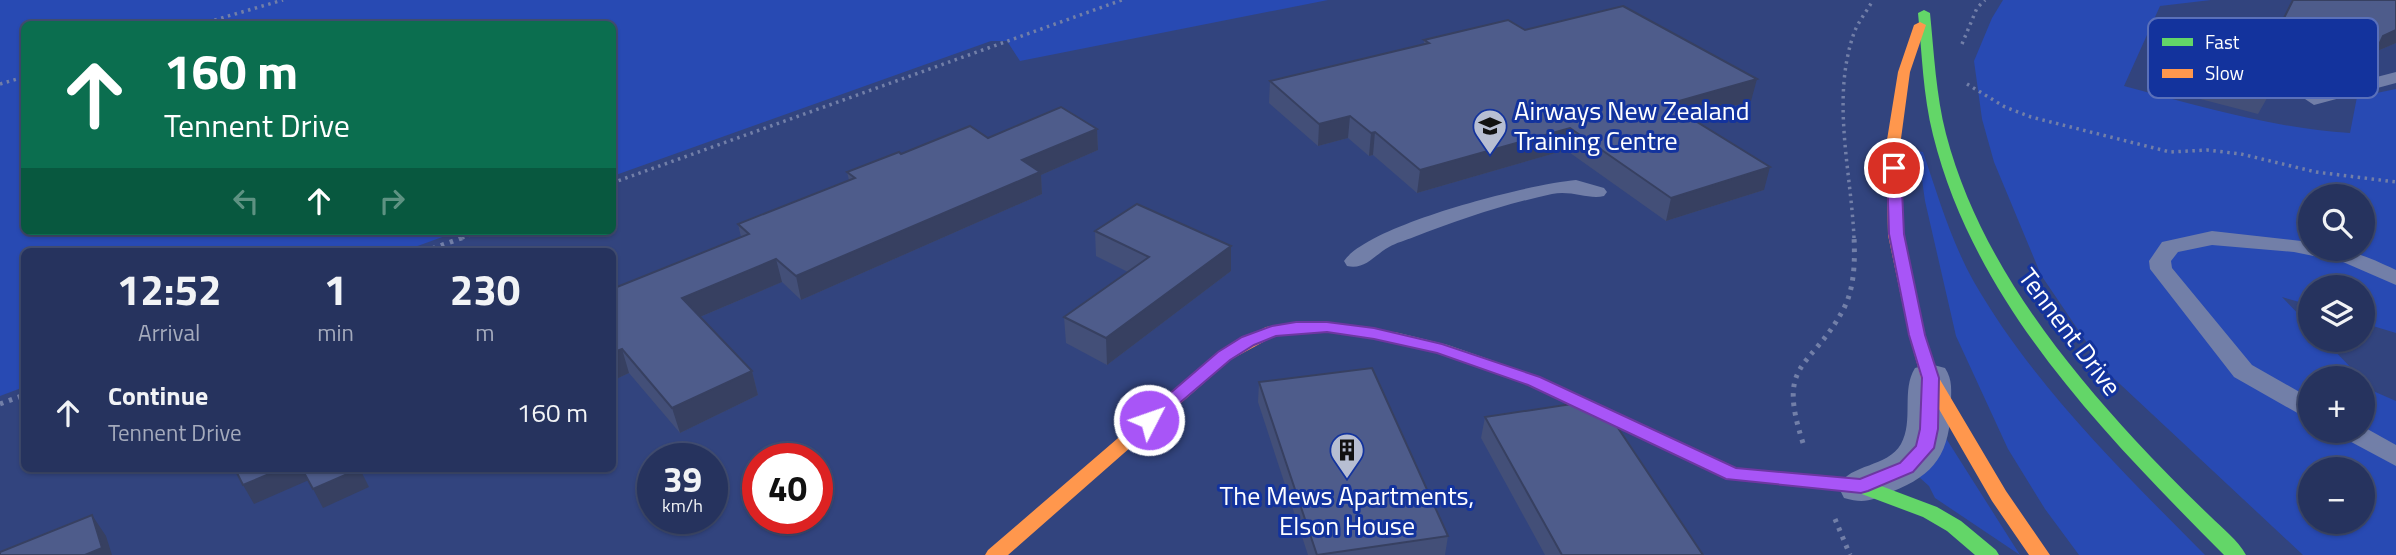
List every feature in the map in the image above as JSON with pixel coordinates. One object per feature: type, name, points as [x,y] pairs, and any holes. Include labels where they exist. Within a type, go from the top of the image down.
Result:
[{"type":"main road","points":[[1934,0],[1924,13],[1904,72],[1893,146],[1896,234],[1917,335],[1930,378],[1999,496],[2040,555]]},
{"type":"main road","name":"Tennent Drive","points":[[1924,13],[1936,115],[1944,150],[1984,256],[2026,324],[2066,374],[2128,445],[2236,555]]},
{"type":"main road","points":[[995,555],[1224,356],[1272,331],[1296,327],[1353,330],[1442,349],[1534,381],[1733,474],[1930,512],[1954,526],[1989,555]]},
{"type":"street","points":[[1846,497],[1906,467],[1924,448],[1929,429],[1930,378]]},
{"type":"lane","points":[[2378,82],[2396,77]]},
{"type":"lane","points":[[1355,261],[1381,242],[1471,210],[1563,186],[1597,192]]},
{"type":"lane","points":[[2298,402],[2243,371],[2161,269],[2160,261],[2170,247],[2212,238],[2294,245],[2350,257],[2396,278]]},
{"type":"lane","points":[[2372,443],[2396,457]]},
{"type":"path","points":[[211,21],[283,0]]},
{"type":"path","points":[[616,182],[1122,0]]},
{"type":"path","points":[[1806,451],[1792,417],[1793,380],[1807,355],[1845,312],[1853,281],[1854,245],[1846,144],[1845,69],[1854,31],[1873,0]]},
{"type":"path","points":[[1958,55],[1977,8],[1985,0]]},
{"type":"path","points":[[0,85],[21,78]]},
{"type":"path","points":[[1960,82],[1968,84],[2005,107],[2031,117],[2170,152],[2207,150],[2241,154],[2316,172],[2396,182]]},
{"type":"path","points":[[434,248],[470,235]]},
{"type":"path","points":[[0,404],[21,396]]},
{"type":"path","points":[[1846,497],[1850,555]]},
{"type":"shaded area","points":[[0,0],[1328,0],[1020,61],[1007,41],[991,41],[616,175],[616,21],[21,21],[21,235],[448,235],[412,248],[21,248],[21,388],[0,396]]},
{"type":"shaded area","points":[[2003,0],[2211,0],[2160,6],[2155,18],[2148,18],[2148,33],[2124,86],[2148,92],[2148,98],[2170,98],[2264,121],[2350,133],[2357,98],[2378,98],[2378,93],[2396,89],[2396,333],[2375,327],[2375,275],[2298,275],[2298,302],[2282,297],[2298,314],[2298,352],[2336,352],[2349,366],[2298,366],[2298,443],[2375,443],[2375,392],[2396,401],[2396,555],[2303,555],[2106,371],[2041,275],[1994,162],[1982,119],[1974,61],[1992,18]]},
{"type":"shaded area","points":[[1918,151],[1923,152],[1958,251],[1974,282],[2024,357],[2081,426],[2205,555],[2079,555],[2045,509],[2008,449],[1956,336],[1925,201]]},
{"type":"shaded area","points":[[1942,432],[2020,555],[1935,498],[1929,486],[1919,477],[1935,463]]},
{"type":"building","points":[[2293,0],[2396,0],[2396,30],[2383,36],[2378,47],[2378,18],[2284,18]]},
{"type":"building","points":[[1623,6],[1757,79],[1668,104],[1770,167],[1671,198],[1570,128],[1420,170],[1375,132],[1371,133],[1350,116],[1319,124],[1270,81],[1429,43],[1424,40],[1508,20],[1525,30]]},
{"type":"building","points":[[1061,107],[1097,129],[1022,160],[1040,172],[796,276],[776,259],[682,298],[752,371],[672,408],[622,349],[616,351],[616,287],[749,234],[738,224],[855,178],[847,172],[970,126],[988,138]]},
{"type":"building","points":[[1137,204],[1231,246],[1106,338],[1064,317],[1149,257],[1095,231]]},
{"type":"building","name":"The Mews Apartments, Elson House","points":[[1372,368],[1448,536],[1317,555],[1259,382]]},
{"type":"building","points":[[1585,402],[1608,413],[1703,555],[1562,555],[1485,417]]},
{"type":"building","points":[[236,472],[274,472],[243,485]]},
{"type":"building","points":[[304,472],[352,472],[313,489]]},
{"type":"building","points":[[92,515],[102,548],[85,555],[0,555],[0,552]]},
{"type":"traffic: fast","points":[[1924,13],[1939,133],[1966,210],[1994,266],[2027,319],[2064,370],[2104,418],[2236,555]]},
{"type":"traffic: fast","points":[[1399,338],[1442,349],[1534,381],[1733,474],[1861,486],[1930,512],[1954,526],[1989,555]]},
{"type":"traffic: slow","points":[[1920,25],[1904,72],[1893,146],[1896,235],[1917,335],[1930,378],[1999,496],[2040,555]]},
{"type":"traffic: slow","points":[[995,555],[1224,356],[1272,331],[1296,327],[1327,327],[1399,338]]},
{"type":"place","name":"Airways New Zealand Training Centre","points":[[1490,156]]},
{"type":"place","name":"The Mews Apartments, Elson House","points":[[1347,480]]},
{"type":"route","points":[[1149,420],[1224,356],[1248,341],[1272,331],[1296,327],[1327,327],[1374,333],[1442,349],[1534,381],[1733,474],[1861,486],[1888,476],[1916,460],[1924,448],[1929,429],[1930,378],[1917,335],[1896,234],[1894,168]]}]
